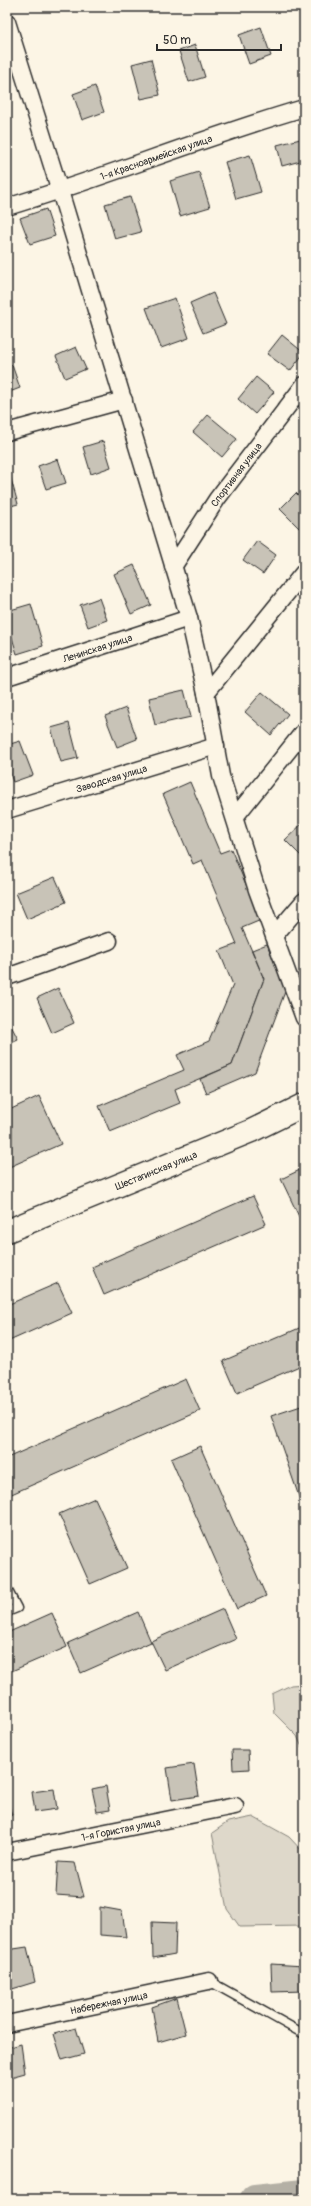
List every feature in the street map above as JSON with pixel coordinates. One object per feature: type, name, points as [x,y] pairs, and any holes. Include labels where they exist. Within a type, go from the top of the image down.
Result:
[{"type":"main road","name":"Шестагинская улица","points":[[7,1231],[251,1131],[304,1105]]},
{"type":"street","points":[[7,22],[124,400],[189,618],[206,693],[221,776],[274,936],[304,1018]]},
{"type":"street","name":"1-я Красноармейская улица","points":[[7,207],[60,191],[236,128],[304,108]]},
{"type":"street","name":"Спортивная улица","points":[[173,567],[217,499],[304,385]]},
{"type":"street","points":[[7,432],[124,400]]},
{"type":"street","points":[[206,693],[304,572]]},
{"type":"street","name":"Ленинская улица","points":[[7,677],[189,618]]},
{"type":"street","points":[[234,818],[304,731]]},
{"type":"street","name":"Заводская улица","points":[[7,810],[216,746]]},
{"type":"street","points":[[274,936],[304,901]]},
{"type":"street","points":[[7,977],[109,941]]},
{"type":"street","name":"1-я Гористая улица","points":[[7,1852],[235,1806]]},
{"type":"street","name":"Набережная улица","points":[[7,2024],[210,1981]]},
{"type":"lane","points":[[7,1589],[17,1608],[7,1612]]},
{"type":"lane","points":[[210,1981],[304,2034]]},
{"type":"shaded area","points":[[304,1684],[304,1752],[297,1736],[274,1713],[272,1694],[291,1685]]},
{"type":"shaded area","points":[[253,1817],[289,1837],[304,1853],[304,1926],[240,1927],[227,1909],[212,1833],[228,1822]]},
{"type":"building","points":[[261,27],[271,56],[249,64],[239,35]]},
{"type":"building","points":[[195,45],[205,77],[189,82],[179,51]]},
{"type":"building","points":[[151,59],[160,95],[141,99],[132,64]]},
{"type":"building","points":[[95,86],[104,112],[82,120],[73,94]]},
{"type":"building","points":[[304,138],[304,160],[282,166],[277,145]]},
{"type":"building","points":[[250,155],[261,192],[236,199],[225,162]]},
{"type":"building","points":[[199,172],[210,207],[180,216],[170,181]]},
{"type":"building","points":[[130,197],[141,232],[115,239],[105,204]]},
{"type":"building","points":[[46,209],[55,236],[30,244],[20,218]]},
{"type":"building","points":[[213,293],[226,324],[203,333],[190,303]]},
{"type":"building","points":[[175,298],[189,338],[161,348],[146,308]]},
{"type":"building","points":[[282,335],[304,353],[290,371],[267,354]]},
{"type":"building","points":[[76,347],[86,369],[65,378],[56,356]]},
{"type":"building","points":[[12,365],[20,388],[7,393],[7,367]]},
{"type":"building","points":[[256,377],[274,392],[255,414],[238,399]]},
{"type":"building","points":[[208,415],[237,439],[222,457],[193,432]]},
{"type":"building","points":[[103,441],[111,467],[91,474],[83,447]]},
{"type":"building","points":[[58,459],[66,483],[46,489],[38,466]]},
{"type":"building","points":[[9,472],[18,504],[7,507],[7,473]]},
{"type":"building","points":[[296,493],[304,501],[304,522],[299,528],[280,509]]},
{"type":"building","points":[[257,541],[276,555],[263,574],[243,560]]},
{"type":"building","points":[[134,565],[151,605],[131,614],[114,574]]},
{"type":"building","points":[[99,598],[107,620],[88,627],[80,605]]},
{"type":"building","points":[[31,604],[43,646],[17,654],[7,621],[7,611]]},
{"type":"building","points":[[184,690],[191,717],[155,725],[149,698]]},
{"type":"building","points":[[262,692],[288,714],[271,735],[245,712]]},
{"type":"building","points":[[126,708],[137,739],[117,747],[105,716]]},
{"type":"building","points":[[69,723],[78,758],[61,762],[51,728]]},
{"type":"building","points":[[20,741],[33,775],[13,782],[7,765],[7,745]]},
{"type":"building","points":[[190,782],[220,853],[231,849],[261,920],[242,928],[264,979],[232,1065],[175,1089],[180,1103],[110,1132],[99,1106],[184,1070],[177,1055],[209,1041],[233,985],[219,951],[237,944],[202,860],[193,864],[163,794]]},
{"type":"building","points":[[304,822],[304,859],[285,840]]},
{"type":"building","points":[[55,877],[66,902],[27,919],[16,893]]},
{"type":"building","points":[[267,944],[286,989],[255,1072],[206,1093],[200,1079],[232,1065],[264,979],[252,950]]},
{"type":"building","points":[[58,988],[74,1023],[52,1033],[37,998]]},
{"type":"building","points":[[7,1018],[18,1039],[7,1044]]},
{"type":"building","points":[[39,1096],[61,1144],[7,1168],[7,1111]]},
{"type":"building","points":[[302,1169],[304,1173],[303,1225],[281,1179]]},
{"type":"building","points":[[253,1196],[266,1224],[104,1295],[92,1267]]},
{"type":"building","points":[[58,1283],[72,1313],[7,1342],[7,1305]]},
{"type":"building","points":[[304,1326],[304,1364],[237,1393],[223,1361]]},
{"type":"building","points":[[186,1379],[200,1411],[7,1496],[7,1458]]},
{"type":"building","points":[[304,1405],[304,1511],[271,1416]]},
{"type":"building","points":[[200,1446],[266,1596],[237,1609],[171,1459]]},
{"type":"building","points":[[95,1498],[127,1568],[90,1584],[59,1514]]},
{"type":"building","points":[[223,1609],[236,1639],[165,1670],[151,1641]]},
{"type":"building","points":[[138,1612],[151,1642],[81,1673],[68,1643]]},
{"type":"building","points":[[52,1613],[67,1647],[7,1673],[7,1633]]},
{"type":"building","points":[[232,1750],[248,1750],[249,1769],[233,1770]]},
{"type":"building","points":[[194,1764],[199,1796],[172,1800],[167,1768]]},
{"type":"building","points":[[106,1786],[110,1810],[97,1812],[92,1789]]},
{"type":"building","points":[[54,1789],[57,1809],[35,1812],[32,1792]]},
{"type":"building","points":[[7,1799],[12,1815],[7,1817]]},
{"type":"building","points":[[58,1862],[75,1863],[84,1897],[56,1895]]},
{"type":"building","points":[[100,1907],[122,1911],[126,1937],[100,1935]]},
{"type":"building","points":[[152,1922],[176,1923],[175,1954],[153,1958]]},
{"type":"building","points":[[27,1947],[35,1982],[9,1990],[7,1950]]},
{"type":"building","points":[[271,1964],[304,1966],[304,1991],[272,1992]]},
{"type":"building","points":[[177,1998],[186,2034],[158,2042],[152,2007]]},
{"type":"building","points":[[76,2028],[84,2054],[62,2060],[54,2034]]},
{"type":"building","points":[[21,2044],[25,2073],[7,2078],[7,2048]]},
{"type":"waterway","points":[[255,2199],[304,2194]]}]
